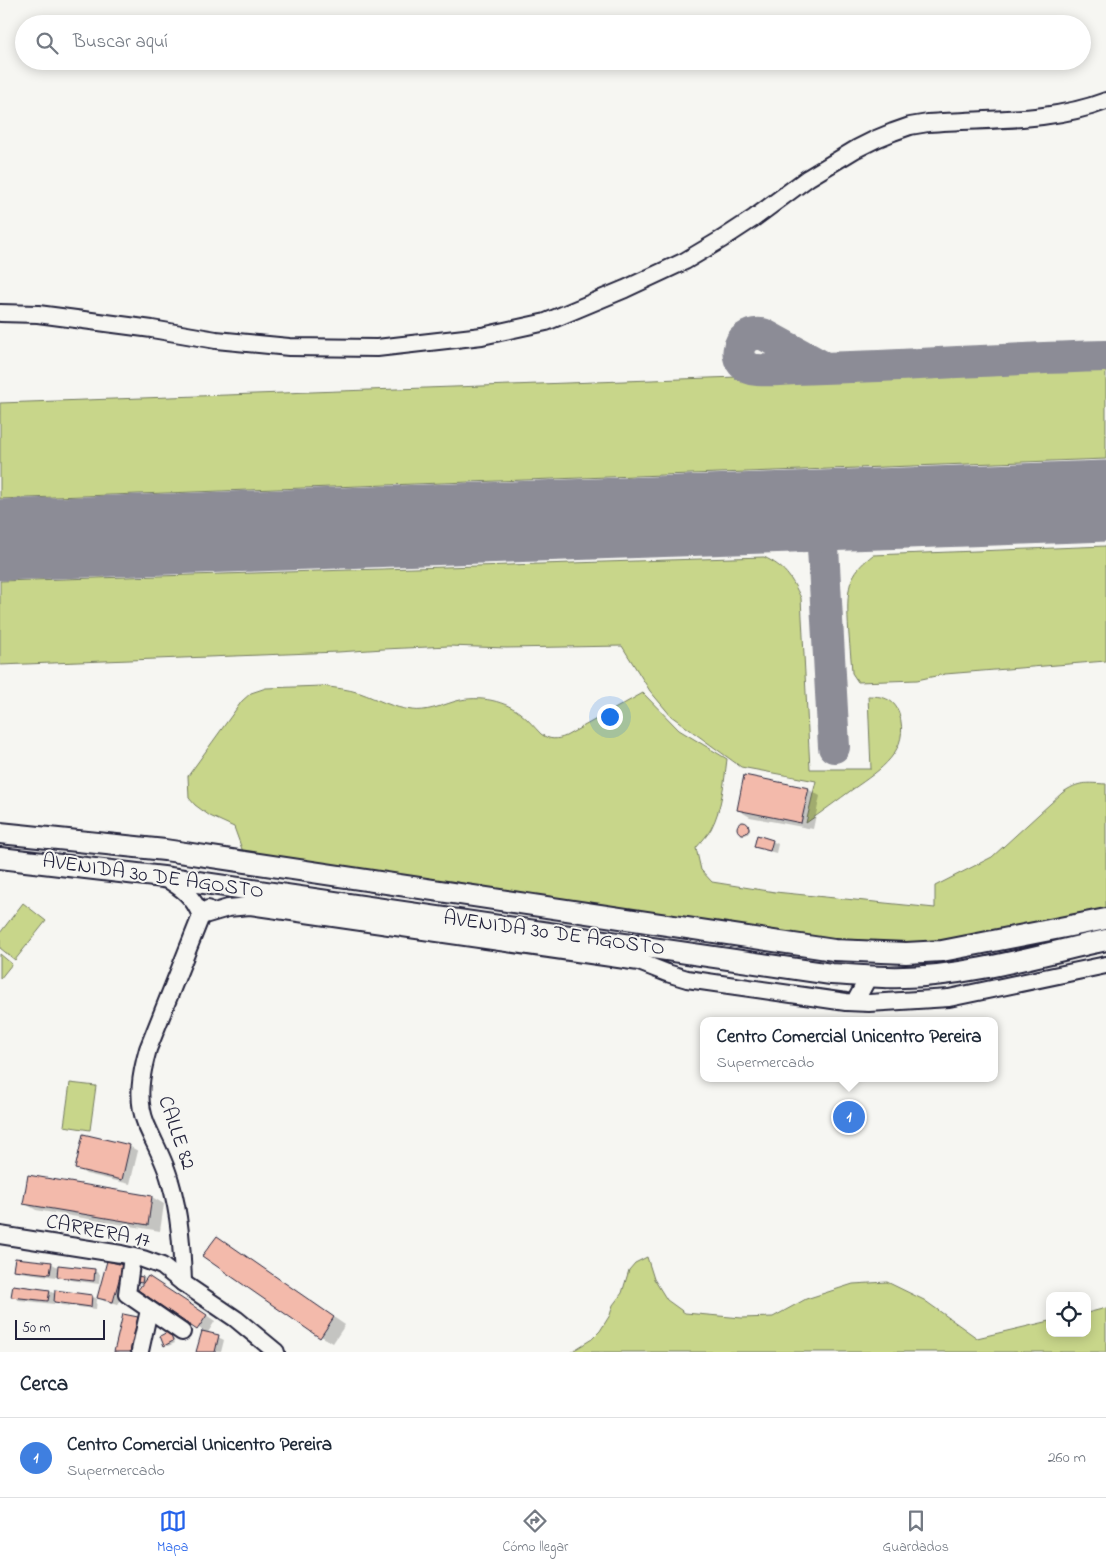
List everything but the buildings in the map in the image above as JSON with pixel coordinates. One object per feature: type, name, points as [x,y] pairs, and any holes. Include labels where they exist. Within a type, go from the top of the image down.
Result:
[{"type":"main road","name":"AVENIDA 30 DE AGOSTO","points":[[0,832],[165,850],[834,950],[906,953],[942,951],[1106,919]]},
{"type":"main road","name":"AVENIDA 30 DE AGOSTO","points":[[0,858],[163,877],[640,954],[831,974],[904,977],[953,972],[980,968],[1106,940]]},
{"type":"street","points":[[0,313],[38,314],[152,329],[216,340],[289,347],[377,348],[482,336],[546,322],[625,289],[685,260],[754,218],[815,174],[876,138],[910,126],[928,123],[1040,118],[1076,111],[1106,101]]},
{"type":"street","points":[[163,877],[181,888],[191,897],[201,916],[228,908],[250,906],[640,954],[667,974],[687,979],[855,1002],[869,1003],[949,998],[1106,965]]},
{"type":"street","name":"CALLE 82","points":[[183,1283],[181,1245],[174,1198],[165,1164],[142,1112],[140,1090],[143,1067],[148,1049],[201,916],[211,906],[226,896],[246,890]]},
{"type":"street","points":[[855,1002],[869,976]]},
{"type":"street","name":"CARRERA 17","points":[[0,1235],[132,1257],[162,1266],[183,1283],[236,1319],[276,1352]]},
{"type":"street","points":[[132,1257],[127,1294],[182,1332]]},
{"type":"street","points":[[140,1351],[149,1310]]},
{"type":"green space","points":[[1106,364],[1106,459],[0,499],[0,403]]},
{"type":"green space","points":[[1106,546],[1106,661],[945,674],[917,680],[858,682],[852,673],[848,624],[849,588],[856,572],[873,555]]},
{"type":"green space","points":[[764,557],[787,573],[801,598],[810,769],[871,769],[868,696],[882,697],[894,704],[899,713],[902,726],[901,738],[897,749],[883,767],[806,823],[816,781],[741,767],[671,716],[650,691],[622,646],[506,648],[449,646],[0,665],[0,581]]},
{"type":"green space","points":[[322,686],[355,692],[412,710],[428,709],[461,700],[488,700],[513,708],[526,718],[541,734],[553,739],[566,736],[643,693],[679,730],[727,759],[718,813],[706,837],[696,848],[701,870],[712,882],[775,892],[935,908],[935,886],[992,857],[1062,793],[1073,786],[1093,783],[1106,784],[1106,919],[906,953],[247,863],[234,827],[210,816],[189,798],[188,776],[242,701],[251,693],[266,688]]},
{"type":"green space","points":[[23,903],[46,921],[15,960],[0,948],[0,933]]},
{"type":"green space","points":[[0,954],[12,964],[0,979]]},
{"type":"green space","points":[[70,1083],[96,1086],[90,1130],[64,1126]]},
{"type":"green space","points":[[647,1257],[654,1279],[667,1300],[685,1313],[742,1318],[773,1317],[806,1299],[853,1284],[887,1282],[924,1300],[977,1338],[1046,1322],[1046,1337],[1091,1337],[1091,1312],[1106,1308],[1106,1352],[571,1352],[592,1339],[600,1331],[610,1315],[613,1305],[622,1293],[629,1270],[635,1263]]},
{"type":"taxiway","points":[[825,368],[763,334],[753,334],[746,338],[741,343],[739,350],[739,357],[742,363],[748,368],[757,370],[767,370],[879,366],[1106,356]]},
{"type":"taxiway","points":[[821,511],[834,747]]},
{"type":"runway","points":[[0,540],[1106,501]]},
{"type":"place","name":"Centro Comercial Unicentro Pereira","points":[[849,1117]]}]
